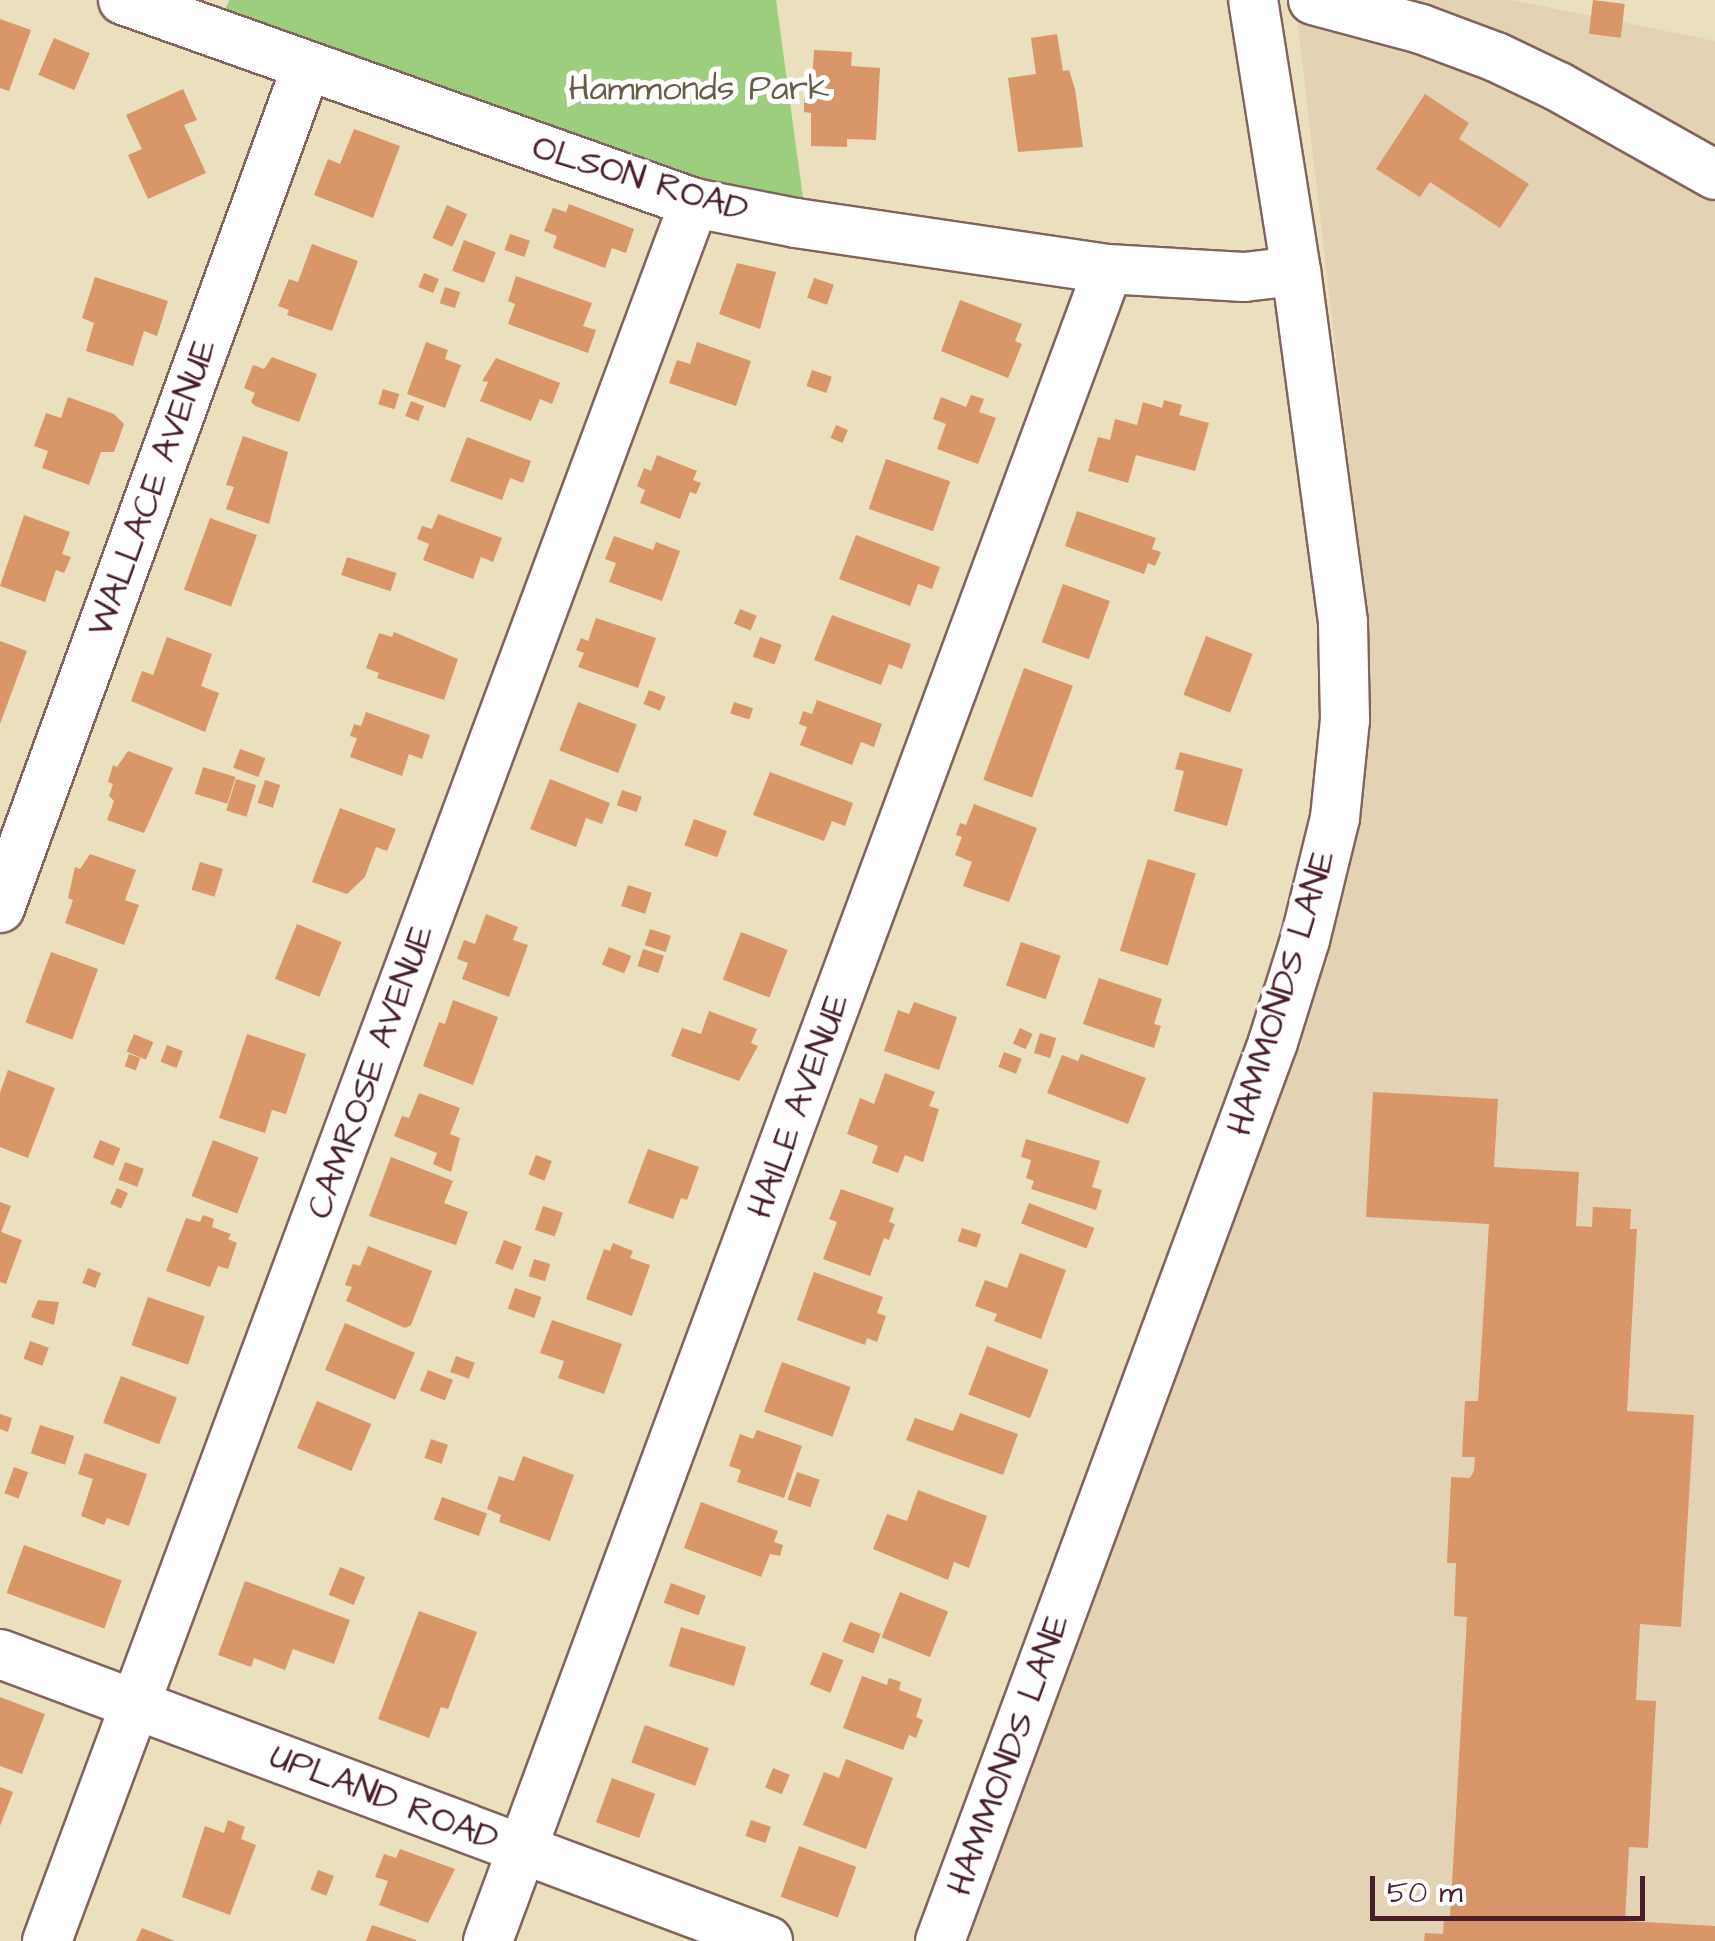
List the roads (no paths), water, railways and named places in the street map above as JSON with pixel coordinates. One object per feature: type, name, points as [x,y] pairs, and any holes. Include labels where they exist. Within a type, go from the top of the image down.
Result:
[{"type":"street","name":"OLSON ROAD","points":[[123,0],[694,203],[796,223],[1108,270],[1244,277],[1296,270]]},
{"type":"street","name":"HAMMONDS LANE","points":[[940,1941],[1273,1042],[1305,940],[1334,818],[1345,720],[1343,622],[1296,270],[1252,0]]},
{"type":"street","points":[[1312,0],[1421,29],[1496,57],[1560,87],[1715,176]]},
{"type":"street","name":"WALLACE AVENUE","points":[[0,908],[306,68]]},
{"type":"street","name":"CAMROSE AVENUE","points":[[47,1941],[694,203]]},
{"type":"street","name":"HAILE AVENUE","points":[[488,1941],[1108,270]]},
{"type":"street","name":"UPLAND ROAD","points":[[0,1654],[768,1941]]},
{"type":"park label","name":"Hammonds Park","points":[[699,89]]}]
